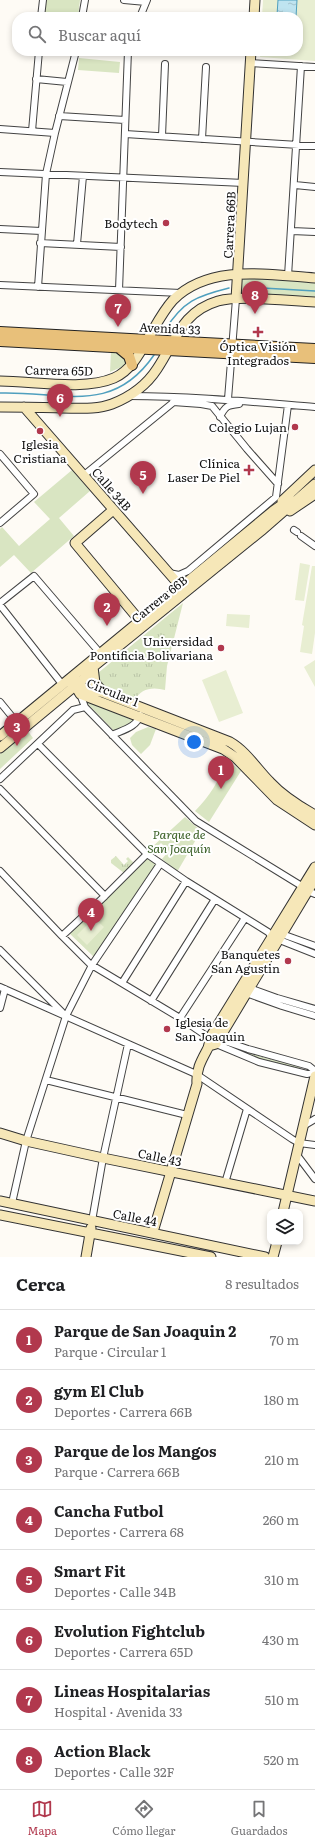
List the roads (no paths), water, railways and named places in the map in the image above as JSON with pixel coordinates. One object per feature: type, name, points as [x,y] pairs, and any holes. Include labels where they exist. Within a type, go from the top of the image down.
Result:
[{"type":"main road","name":"Avenida 33","points":[[0,332],[170,346],[300,353]]},
{"type":"main road","name":"Avenida 33","points":[[0,341],[118,347],[145,344]]},
{"type":"main road","points":[[118,347],[126,352],[132,365]]},
{"type":"main road","points":[[300,353],[315,348]]},
{"type":"main road","points":[[300,353],[315,359]]},
{"type":"street","points":[[41,12],[42,0]]},
{"type":"street","points":[[83,12],[85,0]]},
{"type":"street","points":[[124,0],[146,1],[142,12]]},
{"type":"street","points":[[254,0],[254,12]]},
{"type":"street","points":[[32,131],[38,56]]},
{"type":"street","points":[[38,287],[46,174],[54,132],[75,56]]},
{"type":"street","points":[[119,290],[128,56]]},
{"type":"street","name":"Carrera 66B","points":[[228,399],[238,276],[252,56]]},
{"type":"street","points":[[251,63],[315,67]]},
{"type":"street","points":[[162,136],[165,64]]},
{"type":"street","points":[[288,276],[295,185],[301,66]]},
{"type":"street","points":[[202,139],[206,67]]},
{"type":"street","points":[[36,79],[68,82]]},
{"type":"street","points":[[59,116],[125,120]]},
{"type":"street","points":[[0,129],[54,132]]},
{"type":"street","points":[[124,134],[315,146]]},
{"type":"street","points":[[0,172],[244,183]]},
{"type":"street","points":[[77,244],[83,176]]},
{"type":"street","points":[[295,185],[315,187]]},
{"type":"street","points":[[0,229],[41,232]]},
{"type":"street","points":[[292,231],[315,232]]},
{"type":"street","points":[[40,243],[121,247]]},
{"type":"street","name":"Carrera 65D","points":[[0,381],[99,383],[122,375],[132,365],[164,312],[173,300],[181,293],[210,278],[238,276],[288,276],[315,278]]},
{"type":"street","points":[[0,285],[181,293]]},
{"type":"street","points":[[0,407],[102,407],[129,396],[141,388],[152,376],[183,324],[194,313],[218,301],[236,296],[315,302]]},
{"type":"street","points":[[129,396],[228,399],[315,407]]},
{"type":"street","points":[[84,475],[180,397]]},
{"type":"street","points":[[174,402],[212,406],[278,484]]},
{"type":"street","points":[[220,416],[224,407],[228,405],[249,402]]},
{"type":"street","points":[[276,497],[288,405]]},
{"type":"street","name":"Calle 34B","points":[[24,407],[181,588]]},
{"type":"street","points":[[0,454],[34,494],[0,523]]},
{"type":"street","points":[[274,515],[292,490],[315,470]]},
{"type":"street","name":"Carrera 66B","points":[[78,691],[93,668],[315,479]]},
{"type":"street","name":"Carrera 66B","points":[[0,736],[19,725],[65,688],[80,670],[192,578],[315,484]]},
{"type":"street","points":[[276,497],[292,490]]},
{"type":"street","points":[[274,515],[304,503],[315,494]]},
{"type":"street","name":"Carrera 66B","points":[[169,573],[182,575],[196,566],[276,497]]},
{"type":"street","points":[[113,510],[76,542],[140,621]]},
{"type":"street","points":[[297,533],[315,546]]},
{"type":"street","points":[[192,578],[196,566]]},
{"type":"street","points":[[78,691],[65,688],[0,604],[34,576],[100,653]]},
{"type":"street","points":[[93,668],[94,683],[104,693]]},
{"type":"street","points":[[80,670],[78,691],[84,707],[196,821],[309,887]]},
{"type":"street","name":"Circular 1","points":[[78,691],[104,693],[140,712],[230,753],[277,800],[315,825]]},
{"type":"street","name":"Circular 1","points":[[78,691],[234,744],[270,783],[315,815]]},
{"type":"street","points":[[0,702],[19,725]]},
{"type":"street","points":[[0,779],[73,710],[84,707]]},
{"type":"street","points":[[112,735],[134,725],[138,721],[140,712]]},
{"type":"street","name":"Carrera 66B","points":[[0,748],[19,725]]},
{"type":"street","points":[[38,744],[147,854],[160,864],[186,882],[245,918],[275,935],[315,954]]},
{"type":"street","points":[[0,789],[105,896]]},
{"type":"street","points":[[62,936],[147,854]]},
{"type":"street","points":[[12,1203],[26,1140],[66,1016],[92,965],[160,864]]},
{"type":"street","points":[[152,1232],[197,1084],[196,1074],[198,1065],[211,1040],[275,935],[309,887],[315,867]]},
{"type":"street","points":[[0,871],[92,965],[180,1018],[211,1040],[309,1066],[315,1072]]},
{"type":"street","points":[[122,983],[186,882]]},
{"type":"street","points":[[151,1001],[215,899]]},
{"type":"street","points":[[180,1018],[245,918]]},
{"type":"street","points":[[275,935],[315,946]]},
{"type":"street","points":[[211,1040],[248,991],[275,935]]},
{"type":"street","points":[[0,950],[66,1016]]},
{"type":"street","points":[[0,1008],[2,988],[196,1074],[299,1143],[315,1144]]},
{"type":"street","points":[[28,999],[37,995],[37,988]]},
{"type":"street","points":[[248,991],[315,1009]]},
{"type":"street","points":[[248,991],[282,1006],[315,1016]]},
{"type":"street","points":[[86,1257],[102,1158],[128,1044]]},
{"type":"street","points":[[285,1209],[315,1076]]},
{"type":"street","points":[[46,1080],[187,1115]]},
{"type":"street","points":[[225,1183],[248,1109]]},
{"type":"street","points":[[305,1124],[315,1119]]},
{"type":"street","name":"Calle 43","points":[[0,1133],[102,1158],[315,1201]]},
{"type":"street","points":[[296,1155],[315,1180]]},
{"type":"street","name":"Calle 44","points":[[0,1201],[265,1257]]},
{"type":"street","name":"Calle 44","points":[[0,1215],[211,1257]]},
{"type":"street","points":[[273,1257],[276,1245]]},
{"type":"water","points":[[278,0],[297,0],[296,12],[277,12]]},
{"type":"waterway","points":[[246,287],[315,291]]},
{"type":"waterway","points":[[165,330],[178,312],[192,301],[199,297],[229,288]]},
{"type":"waterway","points":[[0,393],[65,396],[84,396],[103,393],[121,386],[138,374],[154,355]]},
{"type":"place","name":"Bodytech","points":[[166,223]]},
{"type":"place","name":"Action Black","points":[[255,314]]},
{"type":"place","name":"Lineas Hospitalarias","points":[[118,327]]},
{"type":"place","name":"Óptica Visión Integrados","points":[[258,332]]},
{"type":"place","name":"Evolution Fightclub","points":[[60,417]]},
{"type":"place","name":"Colegio Lujan","points":[[295,427]]},
{"type":"place","name":"Iglesia Cristiana","points":[[40,431]]},
{"type":"place","name":"Clínica Laser De Piel","points":[[249,470]]},
{"type":"place","name":"Smart Fit","points":[[143,494]]},
{"type":"place","name":"gym El Club","points":[[107,626]]},
{"type":"place","name":"Universidad Pontificia Bolivariana","points":[[221,648]]},
{"type":"place","name":"Parque de los Mangos","points":[[17,746]]},
{"type":"place","name":"Parque de San Joaquin 2","points":[[221,789]]},
{"type":"place","name":"Cancha Futbol","points":[[91,931]]},
{"type":"place","name":"Banquetes San Agustin","points":[[288,961]]},
{"type":"place","name":"Iglesia de San Joaquin","points":[[167,1029]]},
{"type":"park label","name":"Parque de San Joaquín","points":[[179,841]]}]
